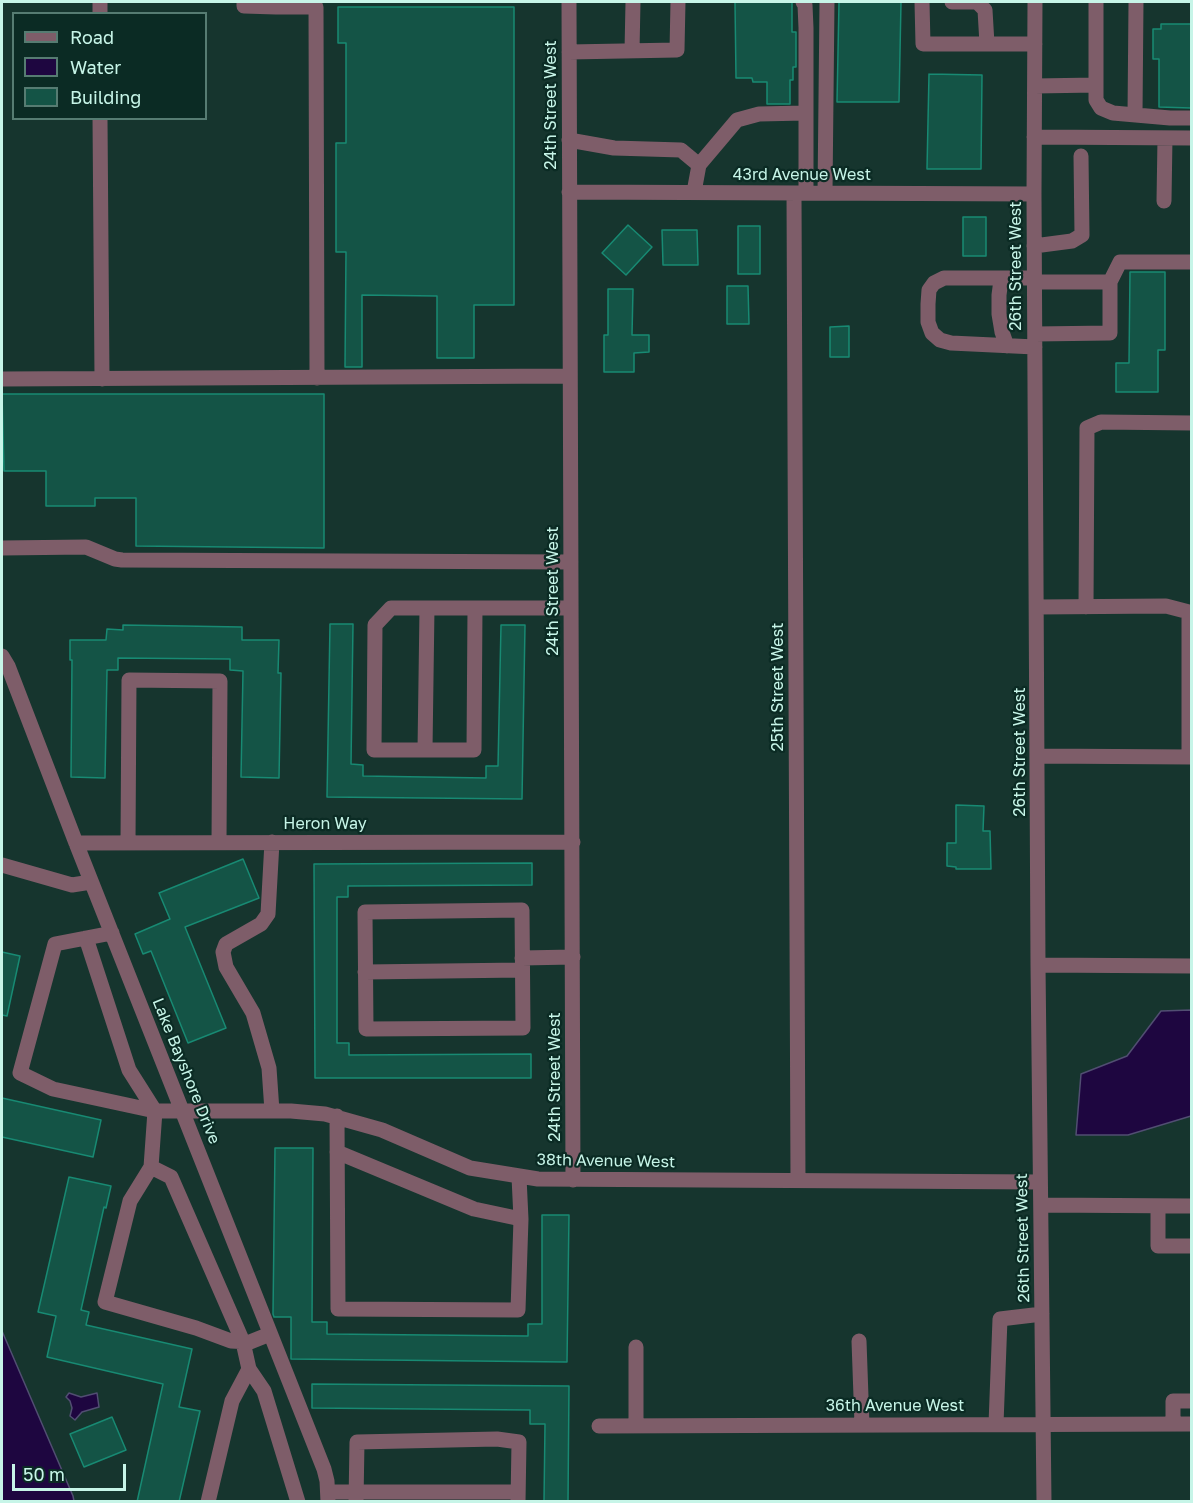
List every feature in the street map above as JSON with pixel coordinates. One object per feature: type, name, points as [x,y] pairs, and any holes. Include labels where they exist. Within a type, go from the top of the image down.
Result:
[{"type":"street","name":"24th Street West","points":[[568,2],[573,1180]]},
{"type":"street","points":[[632,51],[633,2]]},
{"type":"street","points":[[569,52],[677,50],[678,2]]},
{"type":"street","points":[[825,193],[827,2]]},
{"type":"street","points":[[922,2],[923,44],[1035,44]]},
{"type":"street","points":[[952,2],[977,2],[986,10],[987,44]]},
{"type":"street","name":"26th Street West","points":[[1035,2],[1038,965],[1044,1502]]},
{"type":"street","points":[[1096,2],[1096,100],[1101,108],[1113,113],[1191,118]]},
{"type":"street","points":[[1135,115],[1136,2]]},
{"type":"street","name":"25th Street West","points":[[798,1180],[800,193],[805,113],[804,3]]},
{"type":"street","points":[[244,4],[316,7],[317,378]]},
{"type":"street","points":[[1035,86],[1096,85]]},
{"type":"street","points":[[694,192],[699,165],[737,120],[759,114],[805,113]]},
{"type":"street","points":[[100,120],[102,379]]},
{"type":"street","points":[[1034,137],[1191,138]]},
{"type":"street","points":[[1164,201],[1165,138]]},
{"type":"street","points":[[569,140],[614,148],[681,150],[699,165]]},
{"type":"street","points":[[1034,246],[1072,241],[1082,235],[1081,156]]},
{"type":"street","name":"43rd Avenue West","points":[[569,192],[1034,194]]},
{"type":"street","points":[[1110,282],[944,278],[934,283],[929,290],[928,322],[932,333],[940,340],[951,343],[1007,346],[1110,333],[1110,282],[1120,262],[1191,262]]},
{"type":"street","points":[[1001,280],[999,314],[1007,346]]},
{"type":"street","points":[[2,380],[570,376]]},
{"type":"street","points":[[1086,607],[1087,428],[1101,422],[1191,423]]},
{"type":"street","points":[[2,548],[86,547],[122,560],[570,562]]},
{"type":"street","points":[[1037,607],[1166,606],[1190,612],[1190,757],[1038,756]]},
{"type":"street","points":[[475,608],[474,750],[374,750],[375,625],[391,608],[475,608],[571,608]]},
{"type":"street","points":[[425,750],[427,608]]},
{"type":"street","name":"Lake Bayshore Drive","points":[[2,656],[9,666],[76,843],[324,1469],[328,1497]]},
{"type":"street","points":[[128,843],[129,681],[220,681],[219,842]]},
{"type":"street","points":[[272,842],[268,914],[261,924],[225,944],[223,952],[225,967],[253,1013],[269,1068],[272,1111]]},
{"type":"street","name":"Heron Way","points":[[76,843],[573,842]]},
{"type":"street","points":[[2,865],[72,885],[92,882]]},
{"type":"street","points":[[522,910],[523,1028],[366,1029],[365,972],[365,912],[522,910]]},
{"type":"street","points":[[112,933],[86,938],[129,1070],[155,1111],[151,1167],[130,1201],[105,1302],[196,1328],[231,1341],[250,1342],[270,1334]]},
{"type":"street","name":"38th Avenue West","points":[[86,938],[55,944],[20,1073],[52,1089],[155,1111],[291,1111],[337,1116],[382,1130],[470,1168],[519,1177],[573,1180],[1040,1182]]},
{"type":"street","points":[[365,972],[522,964],[573,957]]},
{"type":"street","points":[[1038,965],[1191,966]]},
{"type":"street","points":[[337,1116],[338,1309],[518,1310],[521,1219],[519,1177]]},
{"type":"street","points":[[337,1152],[474,1209],[521,1219]]},
{"type":"street","points":[[151,1167],[171,1178],[243,1342],[249,1369],[264,1391],[298,1502]]},
{"type":"street","points":[[1041,1205],[1191,1206]]},
{"type":"street","points":[[1158,1206],[1158,1246],[1191,1246]]},
{"type":"street","points":[[996,1424],[1000,1319],[1042,1314]]},
{"type":"street","points":[[859,1341],[862,1425]]},
{"type":"street","points":[[636,1347],[636,1426]]},
{"type":"street","points":[[208,1502],[232,1401],[249,1369]]},
{"type":"street","points":[[1173,1424],[1173,1401],[1191,1401]]},
{"type":"street","name":"36th Avenue West","points":[[599,1426],[1191,1424]]},
{"type":"street","points":[[328,1497],[356,1497],[518,1497],[519,1442],[497,1439],[357,1442],[356,1497]]},
{"type":"water","points":[[1191,1010],[1191,1116],[1128,1135],[1076,1135],[1081,1074],[1127,1056],[1161,1011]]},
{"type":"water","points":[[2,1331],[73,1496],[74,1501],[2,1501]]},
{"type":"water","points":[[69,1393],[81,1397],[97,1393],[99,1407],[82,1412],[75,1420],[70,1416],[72,1408],[66,1397]]},
{"type":"building","points":[[735,2],[792,2],[792,32],[796,32],[796,67],[793,67],[793,80],[790,80],[790,104],[767,104],[767,82],[753,82],[752,78],[736,78]]},
{"type":"building","points":[[839,2],[901,2],[899,102],[837,102]]},
{"type":"building","points":[[338,7],[514,7],[514,305],[474,305],[474,358],[437,358],[437,296],[362,295],[362,367],[345,367],[346,252],[336,252],[336,143],[346,143],[346,43],[338,43]]},
{"type":"building","points":[[1161,24],[1191,24],[1191,108],[1159,107],[1159,59],[1153,59],[1153,29],[1161,29]]},
{"type":"building","points":[[929,74],[982,75],[981,169],[927,169]]},
{"type":"building","points":[[963,217],[986,217],[986,256],[963,256]]},
{"type":"building","points":[[628,225],[652,247],[626,275],[602,253]]},
{"type":"building","points":[[738,226],[760,226],[760,274],[738,274]]},
{"type":"building","points":[[662,230],[697,230],[698,265],[663,265]]},
{"type":"building","points":[[1130,272],[1165,272],[1165,350],[1158,350],[1158,392],[1116,392],[1116,363],[1129,363]]},
{"type":"building","points":[[727,286],[748,286],[749,324],[727,324]]},
{"type":"building","points":[[608,289],[633,289],[632,335],[649,335],[649,352],[634,353],[634,372],[604,372],[604,335],[608,335]]},
{"type":"building","points":[[849,326],[849,357],[830,357],[830,327]]},
{"type":"building","points":[[2,394],[324,394],[324,548],[136,546],[136,498],[95,498],[95,506],[46,506],[46,471],[4,471]]},
{"type":"building","points":[[330,624],[353,624],[351,764],[363,765],[363,776],[486,778],[486,766],[498,766],[501,625],[525,625],[522,799],[327,797]]},
{"type":"building","points":[[123,625],[242,627],[242,640],[279,640],[278,673],[281,673],[279,778],[241,777],[243,671],[230,670],[230,659],[118,658],[118,670],[107,670],[105,778],[71,777],[72,660],[70,660],[70,640],[106,640],[107,629],[123,630]]},
{"type":"building","points":[[956,805],[984,806],[983,831],[990,831],[991,869],[956,869],[956,867],[947,866],[947,843],[956,843]]},
{"type":"building","points":[[243,859],[259,898],[185,927],[226,1028],[188,1043],[151,951],[143,954],[135,934],[170,919],[159,893]]},
{"type":"building","points":[[532,863],[532,885],[348,886],[348,897],[337,897],[337,1043],[349,1043],[349,1055],[531,1054],[531,1078],[315,1078],[314,864]]},
{"type":"building","points":[[2,952],[20,956],[7,1016],[2,1015]]},
{"type":"building","points":[[2,1098],[101,1120],[93,1157],[2,1137]]},
{"type":"building","points":[[275,1148],[313,1148],[312,1322],[327,1322],[327,1334],[528,1336],[528,1324],[542,1324],[542,1215],[569,1215],[567,1362],[291,1359],[291,1317],[274,1317],[273,1314]]},
{"type":"building","points":[[69,1177],[111,1186],[106,1208],[104,1207],[81,1310],[89,1312],[86,1325],[192,1349],[179,1407],[200,1411],[179,1502],[137,1502],[163,1384],[47,1357],[56,1316],[38,1312]]},
{"type":"building","points":[[312,1384],[569,1386],[568,1502],[544,1502],[545,1424],[530,1424],[530,1410],[312,1408]]},
{"type":"building","points":[[112,1417],[126,1450],[84,1467],[70,1434]]}]
